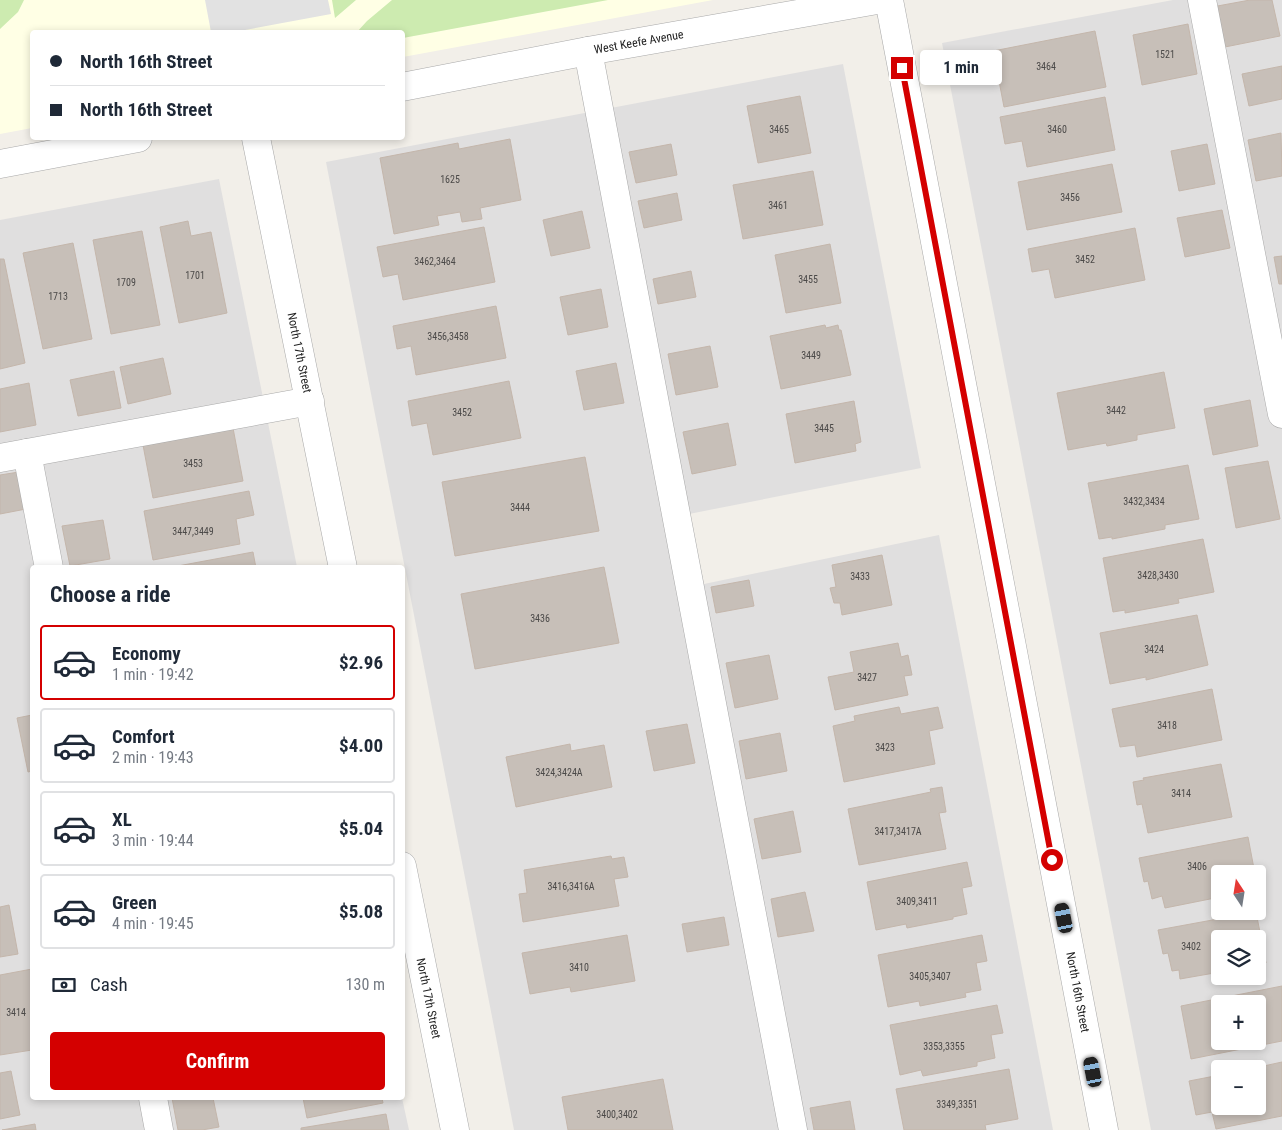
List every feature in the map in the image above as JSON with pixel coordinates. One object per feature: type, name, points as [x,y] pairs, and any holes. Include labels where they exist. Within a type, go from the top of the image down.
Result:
[{"type":"street","name":"West Keefe Avenue","points":[[405,85],[877,0]]},
{"type":"street","name":"North 16th Street","points":[[889,0],[1104,1130]]},
{"type":"street","points":[[1202,0],[1282,414]]},
{"type":"street","points":[[588,51],[793,1130]]},
{"type":"street","points":[[0,164],[127,140]]},
{"type":"street","name":"North 17th Street","points":[[256,140],[342,565]]},
{"type":"street","points":[[0,458],[310,401]]},
{"type":"street","points":[[27,453],[48,565]]},
{"type":"street","name":"North 17th Street","points":[[405,881],[455,1130]]},
{"type":"street","points":[[153,1100],[159,1130]]},
{"type":"shaded area","points":[[0,0],[713,0],[405,57],[405,30],[30,30],[30,128],[0,134]]},
{"type":"shaded area","points":[[205,0],[328,0],[331,14],[245,30],[211,30]]},
{"type":"shaded area","points":[[1173,0],[1282,0],[1282,1130],[1151,1130],[942,43]]},
{"type":"shaded area","points":[[843,64],[921,468],[689,514],[704,584],[939,535],[1053,1130],[514,1130],[326,162]]},
{"type":"shaded area","points":[[219,179],[297,565],[30,565],[30,1100],[402,1100],[409,1130],[0,1130],[0,220]]},
{"type":"green space","points":[[0,0],[24,0],[18,12],[0,29]]},
{"type":"green space","points":[[332,0],[356,0],[335,18]]},
{"type":"green space","points":[[392,0],[608,0],[405,38],[405,30],[359,30]]},
{"type":"building","points":[[1250,0],[1272,0],[1280,36],[1220,48],[1212,7]]},
{"type":"building","points":[[1188,24],[1197,74],[1142,85],[1133,35]]},
{"type":"building","points":[[1095,31],[1106,87],[1004,107],[999,81],[993,82],[988,52]]},
{"type":"building","points":[[1282,66],[1282,99],[1249,106],[1242,74]]},
{"type":"building","points":[[800,96],[811,153],[758,163],[747,106]]},
{"type":"building","points":[[1105,97],[1115,150],[1027,167],[1022,141],[1005,144],[1000,117]]},
{"type":"building","points":[[1281,133],[1282,176],[1256,181],[1248,140]]},
{"type":"building","points":[[510,139],[521,200],[480,208],[482,219],[462,222],[460,212],[437,216],[439,225],[394,234],[380,158],[458,143],[459,149]]},
{"type":"building","points":[[671,144],[677,175],[636,183],[629,152]]},
{"type":"building","points":[[1207,144],[1215,184],[1179,191],[1171,151]]},
{"type":"building","points":[[1112,164],[1122,212],[1027,230],[1018,182]]},
{"type":"building","points":[[813,171],[823,225],[743,239],[733,185]]},
{"type":"building","points":[[677,193],[682,220],[644,228],[638,201]]},
{"type":"building","points":[[1222,210],[1230,248],[1185,257],[1177,218]]},
{"type":"building","points":[[582,211],[590,248],[551,256],[543,220]]},
{"type":"building","points":[[188,221],[191,236],[211,232],[227,313],[179,323],[160,227]]},
{"type":"building","points":[[484,227],[495,282],[403,300],[398,274],[383,277],[377,247]]},
{"type":"building","points":[[1135,228],[1145,280],[1055,298],[1049,269],[1032,272],[1028,249]]},
{"type":"building","points":[[142,231],[160,325],[111,334],[93,240]]},
{"type":"building","points":[[73,243],[92,339],[43,349],[23,253]]},
{"type":"building","points":[[830,244],[841,303],[786,313],[775,255]]},
{"type":"building","points":[[1282,256],[1282,284],[1279,284],[1274,257]]},
{"type":"building","points":[[0,259],[4,259],[25,363],[0,369]]},
{"type":"building","points":[[691,271],[696,297],[658,304],[653,279]]},
{"type":"building","points":[[601,289],[608,327],[568,335],[560,297]]},
{"type":"building","points":[[496,306],[506,358],[416,375],[411,346],[397,349],[393,326]]},
{"type":"building","points":[[825,325],[826,328],[838,325],[839,330],[841,330],[851,375],[781,389],[770,336]]},
{"type":"building","points":[[710,346],[718,387],[676,395],[668,354]]},
{"type":"building","points":[[163,358],[171,394],[128,404],[120,367]]},
{"type":"building","points":[[616,363],[624,403],[584,410],[576,371]]},
{"type":"building","points":[[114,371],[121,408],[78,416],[70,380]]},
{"type":"building","points":[[1164,372],[1175,428],[1137,435],[1137,440],[1107,446],[1106,443],[1068,450],[1057,393]]},
{"type":"building","points":[[509,381],[521,438],[433,455],[427,423],[412,426],[408,401]]},
{"type":"building","points":[[29,383],[36,425],[0,432],[0,389]]},
{"type":"building","points":[[1250,400],[1258,446],[1213,455],[1204,409]]},
{"type":"building","points":[[854,401],[861,442],[855,444],[856,451],[795,463],[786,414]]},
{"type":"building","points":[[728,423],[736,465],[692,474],[683,432]]},
{"type":"building","points":[[233,428],[243,481],[153,498],[143,445]]},
{"type":"building","points":[[585,457],[599,531],[455,556],[442,482]]},
{"type":"building","points":[[1268,461],[1280,519],[1236,528],[1225,468]]},
{"type":"building","points":[[1188,465],[1199,519],[1165,525],[1165,529],[1112,539],[1112,537],[1099,539],[1088,483]]},
{"type":"building","points":[[19,472],[26,509],[0,514],[0,475]]},
{"type":"building","points":[[249,491],[254,515],[236,519],[240,544],[153,560],[144,511]]},
{"type":"building","points":[[103,520],[110,559],[70,565],[62,526]]},
{"type":"building","points":[[1203,539],[1214,592],[1178,599],[1179,603],[1125,613],[1125,610],[1113,612],[1103,558]]},
{"type":"building","points":[[253,552],[255,565],[183,565]]},
{"type":"building","points":[[882,555],[892,605],[842,615],[840,603],[834,603],[830,588],[836,587],[832,565]]},
{"type":"building","points":[[604,567],[619,643],[475,669],[461,594]]},
{"type":"building","points":[[749,580],[754,606],[716,613],[711,587]]},
{"type":"building","points":[[1197,615],[1208,665],[1146,680],[1146,677],[1110,684],[1100,633]]},
{"type":"building","points":[[898,643],[901,657],[908,655],[912,675],[904,676],[908,695],[835,710],[828,677],[854,672],[850,652]]},
{"type":"building","points":[[769,655],[778,699],[735,708],[726,663]]},
{"type":"building","points":[[1212,689],[1222,740],[1137,757],[1135,745],[1120,747],[1112,709]]},
{"type":"building","points":[[899,707],[901,714],[938,707],[943,728],[929,731],[935,764],[844,782],[833,726],[855,721],[854,716]]},
{"type":"building","points":[[30,715],[30,772],[28,772],[17,718]]},
{"type":"building","points":[[687,724],[695,763],[654,771],[646,731]]},
{"type":"building","points":[[780,733],[787,771],[746,779],[739,741]]},
{"type":"building","points":[[570,744],[571,751],[604,745],[612,787],[516,807],[506,757]]},
{"type":"building","points":[[1221,764],[1232,817],[1148,833],[1142,804],[1137,805],[1133,782],[1144,780],[1143,778]]},
{"type":"building","points":[[942,787],[946,812],[939,813],[946,849],[859,865],[848,809],[931,792],[930,789]]},
{"type":"building","points":[[793,811],[801,852],[762,859],[754,819]]},
{"type":"building","points":[[1248,837],[1253,865],[1211,865],[1211,899],[1165,908],[1162,896],[1152,899],[1148,881],[1144,882],[1139,858]]},
{"type":"building","points":[[611,856],[612,859],[624,857],[628,877],[614,879],[619,906],[523,922],[519,894],[527,893],[524,870]]},
{"type":"building","points":[[967,862],[972,886],[962,888],[967,914],[953,917],[953,919],[907,928],[906,924],[876,930],[867,882]]},
{"type":"building","points":[[805,892],[814,931],[778,937],[771,899]]},
{"type":"building","points":[[9,905],[18,954],[0,957],[0,907]]},
{"type":"building","points":[[724,917],[729,945],[687,952],[682,924]]},
{"type":"building","points":[[1212,920],[1258,920],[1260,930],[1211,930],[1211,974],[1180,979],[1179,970],[1172,971],[1168,953],[1163,954],[1158,930]]},
{"type":"building","points":[[627,935],[635,981],[571,992],[570,987],[530,994],[522,953]]},
{"type":"building","points":[[982,935],[987,961],[976,963],[981,990],[965,993],[966,997],[920,1006],[919,1001],[888,1007],[878,955]]},
{"type":"building","points":[[30,969],[30,1050],[0,1055],[0,975]]},
{"type":"building","points":[[1282,986],[1282,1041],[1266,1044],[1266,995],[1237,995]]},
{"type":"building","points":[[1211,1000],[1211,1050],[1236,1050],[1191,1059],[1181,1006]]},
{"type":"building","points":[[997,1005],[1003,1033],[991,1035],[995,1058],[977,1062],[977,1066],[923,1076],[921,1070],[900,1075],[890,1025]]},
{"type":"building","points":[[1282,1062],[1282,1116],[1216,1129],[1213,1115],[1266,1115],[1266,1066]]},
{"type":"building","points":[[1009,1069],[1018,1119],[985,1125],[986,1130],[904,1130],[896,1089]]},
{"type":"building","points":[[11,1071],[20,1115],[0,1119],[0,1073]]},
{"type":"building","points":[[1211,1077],[1211,1112],[1196,1115],[1189,1081]]},
{"type":"building","points":[[663,1079],[673,1130],[568,1130],[562,1097]]},
{"type":"building","points":[[172,1100],[213,1100],[219,1127],[202,1130],[178,1130]]},
{"type":"building","points":[[303,1100],[382,1100],[383,1103],[307,1118]]},
{"type":"building","points":[[850,1101],[855,1130],[814,1130],[810,1108]]},
{"type":"building","points":[[386,1114],[389,1130],[301,1130],[301,1128]]},
{"type":"building","points":[[35,1124],[36,1130],[2,1130]]},
{"type":"route","points":[[902,68],[1052,860]]}]
